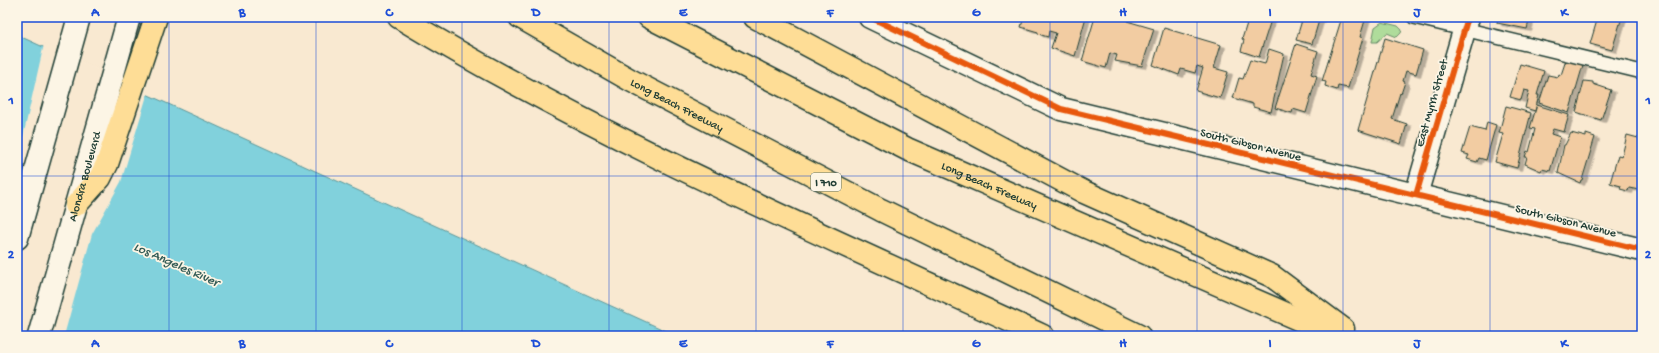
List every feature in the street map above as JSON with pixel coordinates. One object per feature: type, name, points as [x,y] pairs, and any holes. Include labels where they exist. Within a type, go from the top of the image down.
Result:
[{"type":"highway","points":[[76,205],[100,178],[107,164],[156,17]]},
{"type":"highway","points":[[399,17],[533,93],[734,194],[1043,336]]},
{"type":"highway","name":"Long Beach Freeway","points":[[520,17],[632,81],[881,210],[1139,336]]},
{"type":"highway","name":"Long Beach Freeway","points":[[649,17],[907,149],[1337,336]]},
{"type":"highway","points":[[755,17],[1084,192],[1272,276],[1352,336]]},
{"type":"street","points":[[17,238],[79,17]]},
{"type":"street","name":"Alondra Boulevard","points":[[39,336],[129,17]]},
{"type":"street","name":"South Gibson Avenue","points":[[870,17],[1061,109],[1642,250]]},
{"type":"street","name":"East Myrrh Street","points":[[1416,195],[1466,23]]},
{"type":"lane","points":[[1414,17],[1466,23],[1642,72]]},
{"type":"green space","points":[[1382,22],[1398,26],[1402,30],[1401,33],[1397,37],[1387,33],[1377,42],[1372,42],[1375,27]]},
{"type":"water","name":"Los Angeles River","points":[[17,35],[677,336],[17,336]]},
{"type":"pier","points":[[44,44],[148,92],[121,182],[92,234],[64,336],[17,336],[17,163]]},
{"type":"building","points":[[1024,17],[1086,17],[1075,56],[1051,48],[1056,33],[1049,31],[1048,37],[1038,34],[1038,32],[1021,27]]},
{"type":"building","points":[[1095,17],[1128,17],[1127,21],[1154,29],[1142,66],[1115,61],[1117,55],[1110,53],[1106,68],[1082,61]]},
{"type":"building","points":[[1249,17],[1272,17],[1259,57],[1241,51],[1244,40],[1242,39]]},
{"type":"building","points":[[1303,17],[1320,17],[1312,44],[1296,40]]},
{"type":"building","points":[[1342,17],[1366,17],[1360,37],[1363,38],[1348,88],[1338,86],[1337,90],[1325,86],[1326,82],[1322,81]]},
{"type":"building","points":[[1498,17],[1530,17],[1527,29],[1497,23]]},
{"type":"building","points":[[1598,17],[1622,17],[1612,50],[1590,44]]},
{"type":"building","points":[[1164,28],[1221,45],[1214,68],[1228,72],[1220,98],[1196,91],[1203,68],[1197,66],[1195,73],[1181,69],[1179,75],[1153,65]]},
{"type":"building","points":[[1385,38],[1423,50],[1416,74],[1406,71],[1403,81],[1405,82],[1392,119],[1407,124],[1401,144],[1358,130]]},
{"type":"building","points":[[1296,44],[1318,51],[1311,74],[1317,76],[1306,113],[1293,109],[1292,113],[1275,108]]},
{"type":"building","points":[[1269,49],[1284,54],[1271,112],[1253,107],[1253,104],[1233,98],[1239,78],[1243,79],[1250,60],[1265,64]]},
{"type":"building","points":[[1566,60],[1583,65],[1569,113],[1539,103],[1548,75],[1558,77],[1559,74],[1561,75]]},
{"type":"building","points":[[1520,64],[1544,71],[1537,95],[1539,95],[1535,111],[1525,108],[1529,91],[1524,90],[1521,100],[1510,97]]},
{"type":"building","points":[[1584,81],[1593,82],[1593,84],[1611,90],[1601,120],[1576,112]]},
{"type":"building","points":[[1537,105],[1569,115],[1564,132],[1553,129],[1551,134],[1560,137],[1550,171],[1542,169],[1541,171],[1525,164],[1527,157],[1525,157],[1527,151],[1529,152],[1535,129],[1530,128]]},
{"type":"building","points":[[1506,106],[1531,113],[1517,168],[1495,162],[1503,134],[1499,133]]},
{"type":"building","points":[[1487,122],[1496,125],[1486,160],[1479,158],[1477,162],[1467,159],[1469,155],[1462,153],[1470,127],[1485,131]]},
{"type":"building","points":[[1571,133],[1586,137],[1586,134],[1595,137],[1580,183],[1558,173],[1564,145]]},
{"type":"building","points":[[1627,135],[1642,139],[1642,178],[1639,190],[1629,188],[1628,191],[1620,189],[1621,186],[1610,183],[1618,155],[1622,156]]},
{"type":"cycle path","points":[[870,17],[1061,109],[1642,250]]},
{"type":"cycle path","points":[[1416,195],[1468,17]]}]
